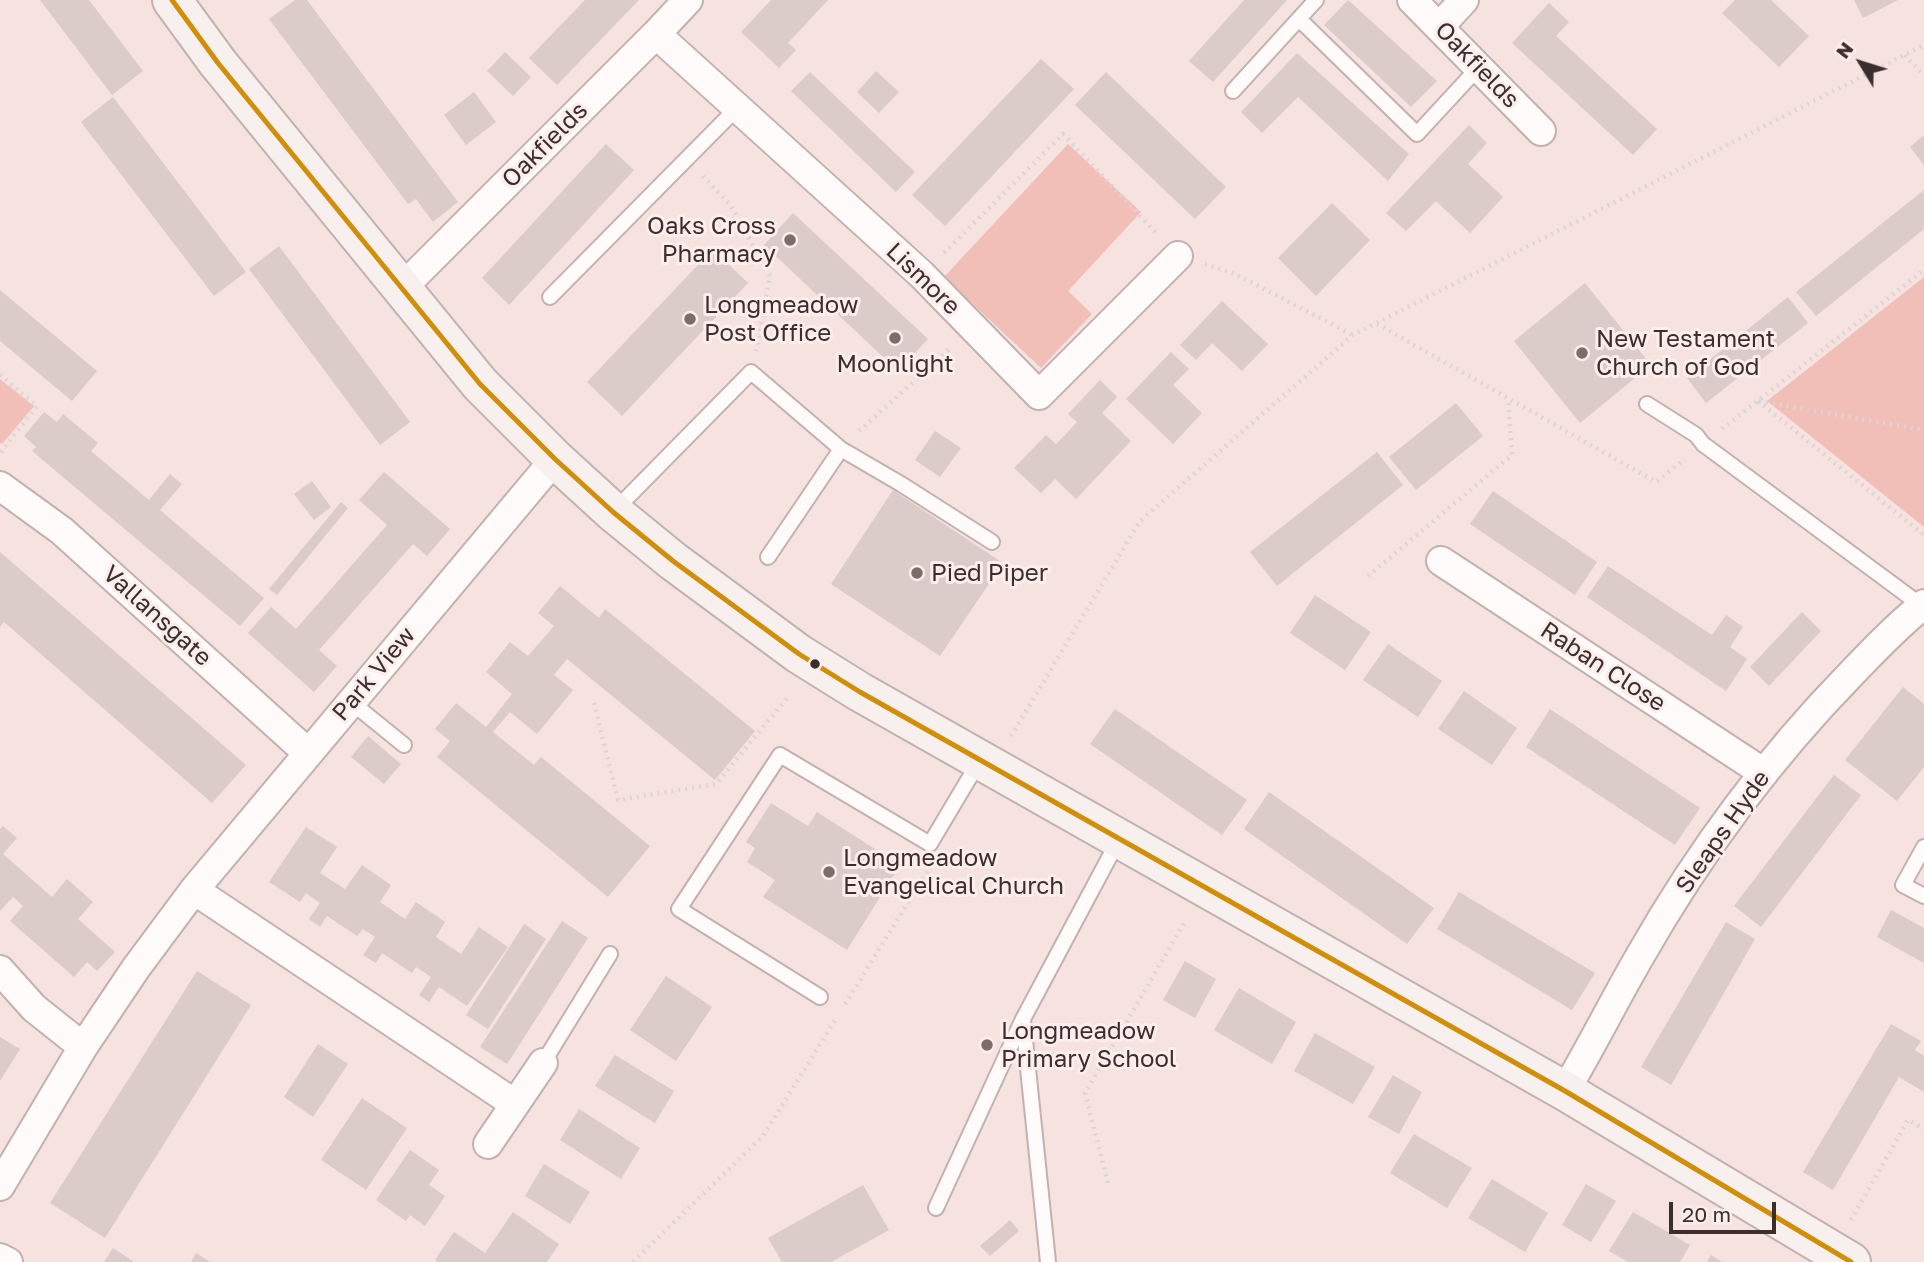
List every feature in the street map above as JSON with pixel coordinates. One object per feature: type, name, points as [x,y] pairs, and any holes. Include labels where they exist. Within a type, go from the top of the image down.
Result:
[{"type":"street","points":[[172,0],[218,63],[480,384],[613,512],[738,611],[799,654],[1204,889],[1564,1091],[1831,1255]]},
{"type":"street","name":"Oakfields","points":[[401,289],[688,0]]},
{"type":"street","name":"Oakfields","points":[[1412,0],[1541,131]]},
{"type":"street","points":[[1440,26],[1464,0]]},
{"type":"street","name":"Lismore","points":[[656,34],[922,275],[1039,395],[1178,256]]},
{"type":"street","name":"Park View","points":[[0,1186],[83,1047],[136,968],[194,890],[555,459]]},
{"type":"street","name":"Vallansgate","points":[[0,486],[62,531],[308,752]]},
{"type":"street","name":"Raban Close","points":[[1441,561],[1764,773]]},
{"type":"street","name":"Sleaps Hyde","points":[[1564,1091],[1667,912],[1703,856],[1764,773],[1823,703],[1892,632],[1923,605]]},
{"type":"street","points":[[194,890],[515,1104]]},
{"type":"street","points":[[0,970],[34,1008],[83,1047]]},
{"type":"street","points":[[488,1144],[542,1063]]},
{"type":"street","points":[[0,1258],[8,1262]]},
{"type":"lane","points":[[1233,91],[1316,0]]},
{"type":"lane","points":[[1299,19],[1417,134],[1478,68]]},
{"type":"lane","points":[[550,298],[736,109]]},
{"type":"lane","points":[[613,512],[751,372],[841,449],[992,542]]},
{"type":"lane","points":[[1647,404],[1696,435],[1714,453],[1923,605]]},
{"type":"lane","points":[[768,557],[841,449]]},
{"type":"lane","points":[[352,702],[404,745]]},
{"type":"lane","points":[[820,997],[679,909],[780,755],[930,844],[986,764]]},
{"type":"lane","points":[[936,1208],[1023,1019],[1119,839]]},
{"type":"lane","points":[[1924,847],[1903,885],[1924,896]]},
{"type":"lane","points":[[542,1063],[610,954]]},
{"type":"lane","points":[[1023,1019],[1048,1262]]},
{"type":"path","points":[[986,764],[1140,521],[1353,335],[1924,45]]},
{"type":"path","points":[[1905,55],[1924,76]]},
{"type":"path","points":[[922,275],[1063,134],[1178,256],[1233,273],[1353,335]]},
{"type":"path","points":[[687,160],[731,206],[770,276],[751,372]]},
{"type":"path","points":[[841,449],[974,328]]},
{"type":"path","points":[[0,375],[37,406],[0,453]]},
{"type":"path","points":[[1368,576],[1512,455],[1508,398]]},
{"type":"path","points":[[1924,430],[1758,401],[1924,535]]},
{"type":"path","points":[[594,703],[618,800],[716,784],[787,698]]},
{"type":"path","points":[[845,1005],[933,863]]},
{"type":"path","points":[[1108,1183],[1085,1093],[1204,889]]},
{"type":"path","points":[[633,1262],[763,1136],[837,1017]]},
{"type":"path","points":[[1831,1255],[1908,1120],[1924,1129]]},
{"type":"shaded area","points":[[1068,144],[1141,212],[1068,291],[1092,314],[1041,368],[944,277]]},
{"type":"shaded area","points":[[1924,277],[1924,527],[1767,401]]},
{"type":"shaded area","points":[[0,379],[34,406],[2,444],[0,443]]},
{"type":"building","points":[[40,0],[89,0],[143,71],[112,95]]},
{"type":"building","points":[[295,0],[307,0],[458,202],[433,222],[416,199],[408,204],[269,19]]},
{"type":"building","points":[[585,0],[639,0],[557,85],[529,58]]},
{"type":"building","points":[[771,0],[828,0],[788,43],[796,50],[779,68],[741,32]]},
{"type":"building","points":[[1244,0],[1287,0],[1213,82],[1189,61]]},
{"type":"building","points":[[1348,0],[1437,81],[1411,107],[1324,25]]},
{"type":"building","points":[[1735,0],[1771,0],[1809,36],[1779,67],[1722,13]]},
{"type":"building","points":[[1854,0],[1898,0],[1863,18]]},
{"type":"building","points":[[1549,3],[1569,22],[1556,36],[1657,129],[1633,155],[1512,43]]},
{"type":"building","points":[[505,52],[531,77],[513,96],[487,71]]},
{"type":"building","points":[[1297,53],[1409,154],[1388,181],[1298,97],[1262,133],[1241,112]]},
{"type":"building","points":[[1041,59],[1074,89],[945,226],[912,195]]},
{"type":"building","points":[[876,71],[899,92],[879,113],[857,92]]},
{"type":"building","points":[[810,72],[915,172],[896,192],[791,91]]},
{"type":"building","points":[[1106,72],[1226,187],[1195,219],[1075,105]]},
{"type":"building","points":[[474,92],[496,122],[466,145],[444,115]]},
{"type":"building","points":[[113,97],[246,272],[214,296],[81,122]]},
{"type":"building","points":[[1469,125],[1487,143],[1468,164],[1503,197],[1470,233],[1436,201],[1406,231],[1386,213]]},
{"type":"building","points":[[1924,135],[1924,165],[1910,147]]},
{"type":"building","points":[[606,144],[634,170],[509,305],[482,278]]},
{"type":"building","points":[[1924,190],[1924,229],[1816,316],[1796,292]]},
{"type":"building","points":[[1332,203],[1370,240],[1316,296],[1278,258]]},
{"type":"building","points":[[793,213],[928,339],[898,371],[764,245]]},
{"type":"building","points":[[279,246],[410,422],[380,445],[249,269]]},
{"type":"building","points":[[713,249],[748,283],[622,416],[587,382]]},
{"type":"building","name":"New Testament Church of God","points":[[1585,283],[1651,365],[1580,423],[1514,341]]},
{"type":"building","points":[[0,290],[97,371],[72,401],[0,341]]},
{"type":"building","points":[[1788,297],[1808,323],[1706,403],[1687,378]]},
{"type":"building","points":[[1222,301],[1268,344],[1242,371],[1212,343],[1196,360],[1180,345]]},
{"type":"building","points":[[1171,352],[1189,369],[1173,385],[1202,413],[1173,444],[1126,399]]},
{"type":"building","points":[[1100,380],[1117,397],[1102,413],[1131,441],[1076,499],[1055,479],[1041,493],[1014,468],[1046,435],[1056,444],[1066,434],[1077,422],[1068,414]]},
{"type":"building","points":[[1456,403],[1483,436],[1416,490],[1389,457]]},
{"type":"building","points":[[44,412],[57,422],[63,414],[98,443],[91,451],[149,500],[170,474],[182,484],[160,510],[264,598],[240,626],[32,451],[36,447],[24,436]]},
{"type":"building","points":[[935,431],[961,448],[940,477],[915,460]]},
{"type":"building","points":[[1377,452],[1403,485],[1277,586],[1250,552]]},
{"type":"building","points":[[384,472],[450,529],[427,556],[413,544],[319,650],[337,666],[314,692],[248,633],[271,607],[296,629],[387,525],[359,500]]},
{"type":"building","points":[[312,481],[331,507],[314,520],[294,494]]},
{"type":"building","name":"Pied Piper","points":[[893,490],[1003,563],[940,656],[831,584]]},
{"type":"building","points":[[1493,491],[1597,562],[1575,595],[1470,524]]},
{"type":"building","points":[[341,502],[348,508],[277,595],[269,589]]},
{"type":"building","points":[[0,552],[246,765],[212,803],[4,622],[0,627]]},
{"type":"building","points":[[1608,566],[1712,635],[1726,615],[1743,627],[1730,647],[1747,659],[1726,691],[1587,597]]},
{"type":"building","points":[[560,586],[599,618],[605,609],[755,731],[715,780],[567,659],[554,675],[573,690],[537,734],[510,712],[493,732],[534,765],[541,757],[650,846],[608,897],[437,757],[450,741],[435,729],[456,703],[486,727],[512,694],[486,672],[510,642],[528,656],[554,626],[538,613]]},
{"type":"building","points":[[1315,595],[1371,632],[1345,670],[1290,633]]},
{"type":"building","points":[[1802,612],[1821,631],[1769,686],[1750,667]]},
{"type":"building","points":[[1388,644],[1442,681],[1418,717],[1363,680]]},
{"type":"building","points":[[1903,687],[1924,704],[1924,767],[1897,801],[1845,760]]},
{"type":"building","points":[[1464,691],[1517,728],[1492,765],[1438,729]]},
{"type":"building","points":[[1115,709],[1247,800],[1222,835],[1090,744]]},
{"type":"building","points":[[1550,709],[1700,808],[1675,845],[1526,747]]},
{"type":"building","points":[[368,736],[401,764],[384,784],[351,757]]},
{"type":"building","points":[[1834,775],[1861,795],[1761,927],[1734,906]]},
{"type":"building","points":[[1269,792],[1434,908],[1407,944],[1244,829]]},
{"type":"building","name":"Longmeadow Evangelical Church","points":[[771,803],[808,826],[817,812],[900,865],[847,950],[763,897],[775,880],[747,862],[755,848],[746,842]]},
{"type":"building","points":[[3,826],[17,838],[3,854],[52,897],[67,879],[93,902],[78,919],[115,952],[97,971],[87,962],[74,977],[10,921],[23,906],[13,897],[0,911],[0,829]]},
{"type":"building","points":[[306,827],[337,847],[320,873],[345,889],[362,865],[391,885],[380,902],[405,919],[416,902],[445,922],[436,937],[461,954],[479,927],[508,947],[467,1006],[439,987],[429,1002],[419,995],[431,977],[416,967],[412,973],[382,953],[376,963],[363,955],[375,937],[363,929],[357,936],[327,916],[320,927],[309,919],[320,903],[306,893],[300,902],[269,882]]},
{"type":"building","points":[[1459,892],[1595,973],[1572,1010],[1437,929]]},
{"type":"building","points":[[1891,910],[1924,928],[1924,963],[1877,937]]},
{"type":"building","points":[[562,921],[588,938],[507,1064],[480,1047]]},
{"type":"building","points":[[1726,922],[1755,939],[1671,1085],[1641,1067]]},
{"type":"building","points":[[524,924],[546,939],[488,1029],[466,1015]]},
{"type":"building","points":[[1185,961],[1216,979],[1195,1018],[1163,1000]]},
{"type":"building","points":[[197,971],[251,1005],[105,1238],[50,1203]]},
{"type":"building","points":[[666,976],[712,1007],[676,1061],[630,1030]]},
{"type":"building","points":[[1239,988],[1296,1022],[1272,1064],[1214,1030]]},
{"type":"building","points":[[1891,1024],[1921,1041],[1915,1050],[1924,1056],[1924,1092],[1899,1077],[1833,1190],[1803,1172]]},
{"type":"building","points":[[1315,1033],[1375,1067],[1353,1104],[1294,1071]]},
{"type":"building","points":[[0,1037],[20,1049],[0,1081]]},
{"type":"building","points":[[318,1044],[348,1064],[313,1117],[284,1097]]},
{"type":"building","points":[[615,1055],[674,1091],[655,1123],[595,1086]]},
{"type":"building","points":[[1393,1075],[1422,1092],[1399,1134],[1368,1117]]},
{"type":"building","points":[[362,1098],[407,1128],[366,1190],[321,1160]]},
{"type":"building","points":[[579,1109],[640,1148],[621,1179],[560,1140]]},
{"type":"building","points":[[1414,1134],[1472,1168],[1447,1208],[1390,1173]]},
{"type":"building","points":[[410,1150],[439,1170],[429,1185],[445,1196],[425,1226],[410,1215],[406,1221],[376,1200]]},
{"type":"building","points":[[544,1164],[590,1192],[570,1224],[525,1196]]},
{"type":"building","points":[[1492,1179],[1548,1213],[1525,1252],[1468,1218]]},
{"type":"building","points":[[1586,1184],[1616,1201],[1591,1242],[1562,1225]]},
{"type":"building","points":[[863,1185],[889,1230],[831,1262],[782,1262],[768,1238]]},
{"type":"building","points":[[513,1212],[559,1244],[547,1262],[435,1260],[454,1232],[485,1253]]},
{"type":"building","points":[[1633,1212],[1690,1245],[1680,1262],[1628,1262],[1609,1251]]},
{"type":"building","points":[[1010,1220],[1019,1231],[990,1256],[980,1246]]},
{"type":"building","points":[[113,1248],[134,1262],[104,1262]]},
{"type":"building","points":[[196,1253],[210,1262],[191,1262]]},
{"type":"building","points":[[1711,1255],[1722,1262],[1707,1262]]},
{"type":"transit line","points":[[172,0],[218,63],[480,384],[555,459],[613,512],[673,561],[799,654],[860,692],[1565,1091],[1851,1262]]},
{"type":"place","name":"Oaks Cross Pharmacy","points":[[790,240]]},
{"type":"place","name":"Longmeadow Post Office","points":[[690,319]]},
{"type":"place","name":"Moonlight","points":[[895,338]]},
{"type":"place","name":"New Testament Church of God","points":[[1582,353]]},
{"type":"place","name":"Pied Piper","points":[[917,573]]},
{"type":"place","name":"Longmeadow Evangelical Church","points":[[829,872]]},
{"type":"place","name":"Longmeadow Primary School","points":[[987,1045]]}]
